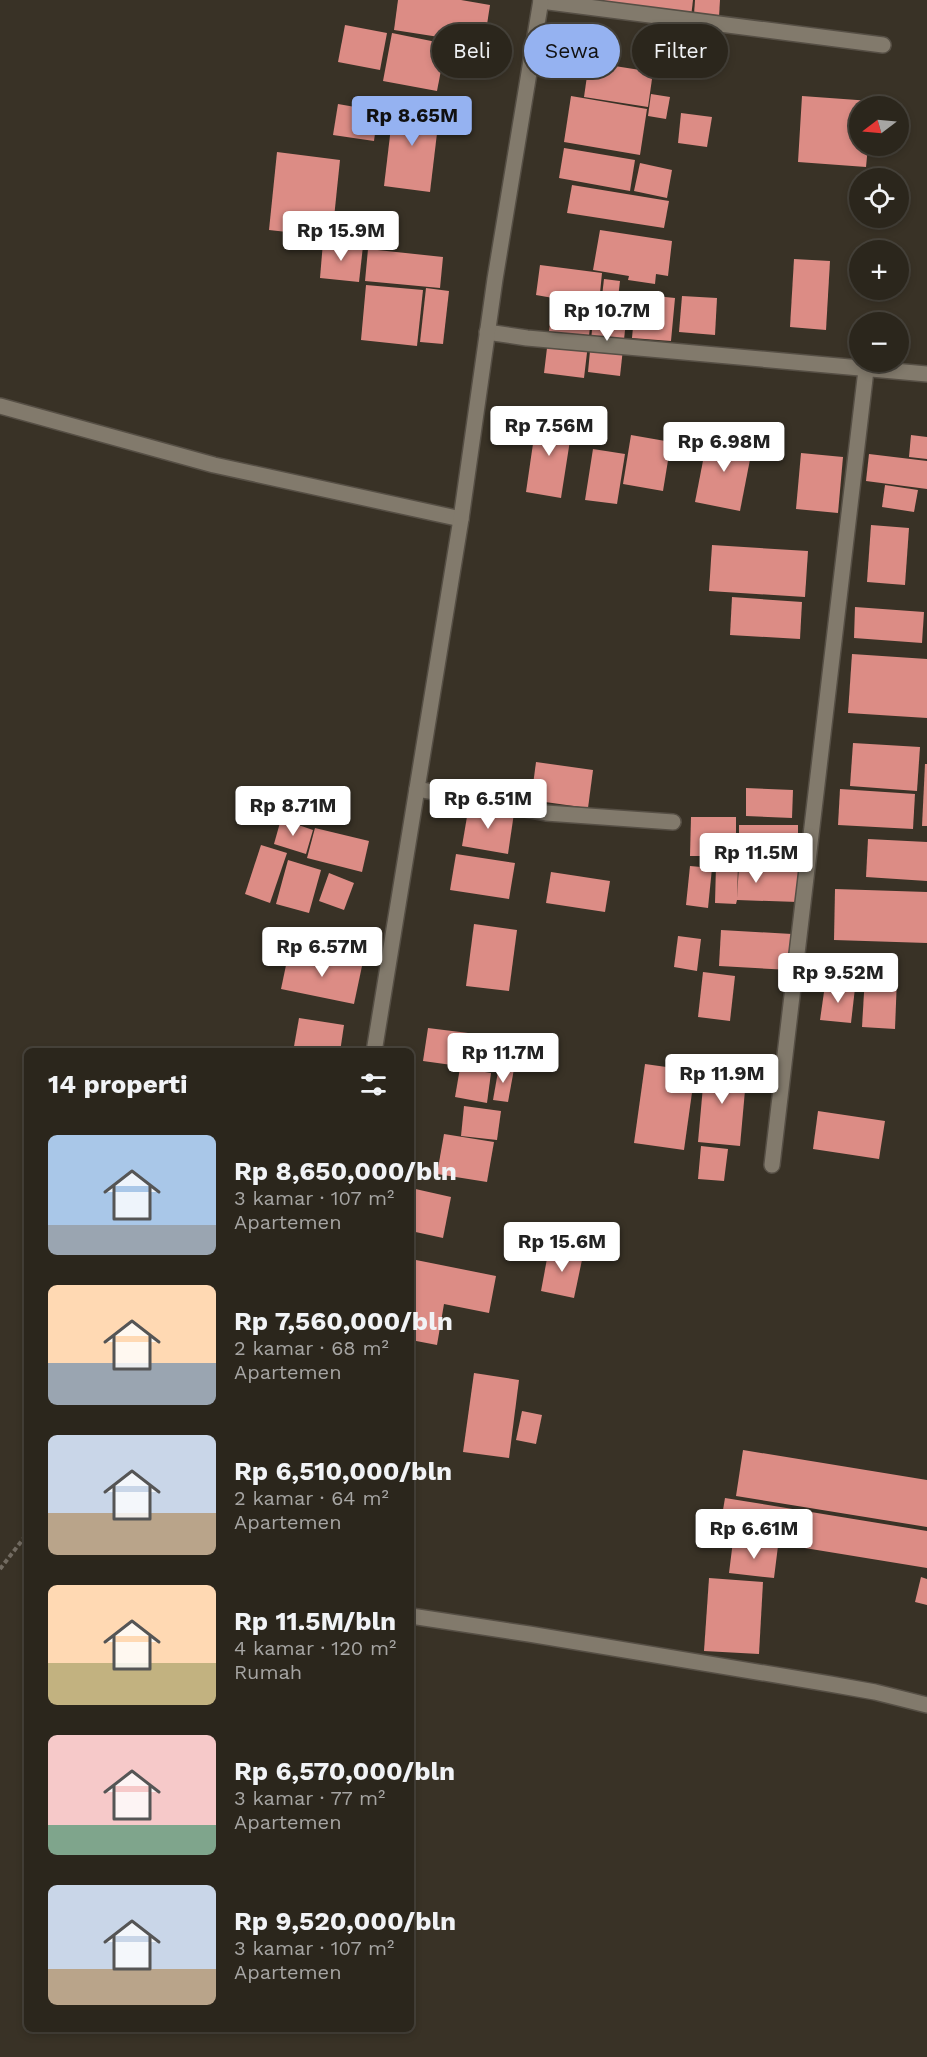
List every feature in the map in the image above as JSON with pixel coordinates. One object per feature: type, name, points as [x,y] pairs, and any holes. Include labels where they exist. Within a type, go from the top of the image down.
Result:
[{"type":"street","points":[[375,1048],[461,519],[487,333],[541,1],[883,45]]},
{"type":"street","points":[[487,333],[849,367]]},
{"type":"street","points":[[772,1165],[866,372]]},
{"type":"street","points":[[903,372],[927,374]]},
{"type":"street","points":[[0,406],[214,465],[461,519]]},
{"type":"street","points":[[417,789],[546,813],[673,822]]},
{"type":"street","points":[[414,1616],[853,1688],[927,1705]]},
{"type":"path","points":[[0,1569],[24,1538]]},
{"type":"building","points":[[398,0],[461,0],[490,5],[487,24],[432,24],[432,36],[394,30]]},
{"type":"building","points":[[596,0],[693,0],[691,17],[595,6]]},
{"type":"building","points":[[695,0],[720,0],[719,17],[694,15]]},
{"type":"building","points":[[345,25],[387,33],[380,70],[338,62]]},
{"type":"building","points":[[392,33],[432,41],[432,78],[439,78],[437,91],[383,81]]},
{"type":"building","points":[[620,67],[632,69],[632,78],[652,78],[648,107],[584,97],[587,78],[620,78]]},
{"type":"building","points":[[651,94],[670,97],[666,119],[648,116]]},
{"type":"building","points":[[571,96],[647,109],[640,155],[564,142]]},
{"type":"building","points":[[802,96],[849,99],[849,156],[867,156],[866,167],[798,162]]},
{"type":"building","points":[[394,102],[440,108],[430,192],[384,186]]},
{"type":"building","points":[[338,104],[378,111],[374,141],[333,135]]},
{"type":"building","points":[[681,113],[712,117],[707,147],[678,143]]},
{"type":"building","points":[[564,148],[635,160],[630,191],[559,178]]},
{"type":"building","points":[[277,152],[340,160],[332,237],[269,230]]},
{"type":"building","points":[[640,163],[672,170],[667,198],[634,191]]},
{"type":"building","points":[[572,185],[669,201],[664,228],[567,213]]},
{"type":"building","points":[[600,230],[672,241],[668,276],[656,274],[655,284],[628,280],[629,276],[593,270]]},
{"type":"building","points":[[323,242],[363,246],[359,282],[320,278]]},
{"type":"building","points":[[368,249],[443,257],[440,288],[365,281]]},
{"type":"building","points":[[794,259],[830,261],[826,330],[790,327]]},
{"type":"building","points":[[540,265],[602,273],[599,303],[593,302],[584,378],[544,373],[553,298],[536,295]]},
{"type":"building","points":[[604,279],[620,281],[617,307],[601,305]]},
{"type":"building","points":[[366,285],[423,290],[417,346],[361,340]]},
{"type":"building","points":[[426,288],[449,291],[443,344],[420,342]]},
{"type":"building","points":[[636,294],[675,298],[671,341],[632,338]]},
{"type":"building","points":[[682,296],[717,298],[715,335],[679,332]]},
{"type":"building","points":[[594,309],[627,312],[620,376],[588,372]]},
{"type":"building","points":[[537,416],[573,421],[561,498],[526,492]]},
{"type":"building","points":[[631,435],[671,442],[663,491],[623,484]]},
{"type":"building","points":[[708,435],[753,444],[740,511],[695,502]]},
{"type":"building","points":[[911,435],[927,437],[927,459],[909,457]]},
{"type":"building","points":[[593,449],[625,454],[617,504],[585,500]]},
{"type":"building","points":[[801,453],[843,457],[838,513],[796,509]]},
{"type":"building","points":[[869,454],[927,461],[927,489],[866,481]]},
{"type":"building","points":[[885,485],[918,490],[914,512],[882,507]]},
{"type":"building","points":[[871,525],[909,528],[905,585],[867,582]]},
{"type":"building","points":[[712,545],[808,551],[805,597],[709,591]]},
{"type":"building","points":[[732,597],[802,602],[800,639],[730,635]]},
{"type":"building","points":[[855,607],[924,612],[922,643],[854,638]]},
{"type":"building","points":[[852,654],[927,659],[927,718],[848,713]]},
{"type":"building","points":[[853,743],[920,747],[917,791],[850,786]]},
{"type":"building","points":[[536,762],[593,770],[588,808],[531,800]]},
{"type":"building","points":[[925,764],[927,764],[927,826],[922,826]]},
{"type":"building","points":[[746,788],[793,790],[792,818],[746,816]]},
{"type":"building","points":[[840,789],[915,794],[913,829],[838,825]]},
{"type":"building","points":[[469,805],[514,813],[508,854],[462,846]]},
{"type":"building","points":[[691,817],[736,817],[736,856],[690,856]]},
{"type":"building","points":[[281,819],[313,830],[306,854],[274,844]]},
{"type":"building","points":[[739,825],[798,825],[798,860],[739,859]]},
{"type":"building","points":[[315,828],[369,841],[362,872],[307,858]]},
{"type":"building","points":[[868,839],[927,842],[927,881],[866,877]]},
{"type":"building","points":[[261,845],[287,853],[270,903],[245,894]]},
{"type":"building","points":[[456,854],[515,863],[509,899],[450,890]]},
{"type":"building","points":[[288,860],[321,870],[309,913],[276,904]]},
{"type":"building","points":[[716,865],[738,865],[737,898],[739,865],[799,867],[798,902],[737,900],[736,904],[715,903]]},
{"type":"building","points":[[690,866],[712,868],[708,908],[686,905]]},
{"type":"building","points":[[551,872],[610,881],[605,912],[546,903]]},
{"type":"building","points":[[329,873],[354,883],[344,910],[319,901]]},
{"type":"building","points":[[835,889],[927,892],[927,943],[834,940]]},
{"type":"building","points":[[474,924],[517,930],[509,991],[466,986]]},
{"type":"building","points":[[721,930],[792,934],[790,970],[719,966]]},
{"type":"building","points":[[678,936],[701,939],[697,971],[674,967]]},
{"type":"building","points":[[289,951],[362,966],[354,1004],[281,989]]},
{"type":"building","points":[[703,972],[735,976],[730,1021],[698,1017]]},
{"type":"building","points":[[865,976],[897,978],[895,1029],[862,1027]]},
{"type":"building","points":[[825,985],[855,988],[851,1023],[820,1020]]},
{"type":"building","points":[[299,1018],[344,1025],[341,1048],[294,1048]]},
{"type":"building","points":[[428,1028],[500,1037],[495,1071],[423,1061]]},
{"type":"building","points":[[645,1064],[695,1071],[684,1150],[634,1143]]},
{"type":"building","points":[[705,1064],[747,1068],[740,1146],[698,1142]]},
{"type":"building","points":[[499,1066],[514,1069],[508,1102],[493,1100]]},
{"type":"building","points":[[460,1068],[491,1073],[487,1103],[455,1097]]},
{"type":"building","points":[[464,1106],[501,1111],[497,1140],[461,1136]]},
{"type":"building","points":[[818,1111],[885,1121],[879,1159],[813,1149]]},
{"type":"building","points":[[444,1134],[494,1142],[487,1182],[437,1174]]},
{"type":"building","points":[[701,1146],[728,1149],[724,1181],[698,1179]]},
{"type":"building","points":[[414,1189],[451,1197],[443,1238],[414,1232]]},
{"type":"building","points":[[549,1248],[583,1255],[574,1298],[541,1291]]},
{"type":"building","points":[[414,1260],[496,1276],[489,1313],[444,1304],[437,1345],[414,1341]]},
{"type":"building","points":[[474,1373],[519,1380],[509,1458],[463,1452]]},
{"type":"building","points":[[522,1411],[542,1415],[536,1444],[516,1440]]},
{"type":"building","points":[[743,1450],[927,1480],[927,1527],[736,1496]]},
{"type":"building","points":[[725,1498],[927,1531],[927,1568],[719,1534]]},
{"type":"building","points":[[733,1541],[778,1546],[774,1578],[729,1573]]},
{"type":"building","points":[[921,1577],[927,1579],[927,1605],[915,1602]]},
{"type":"building","points":[[709,1578],[763,1582],[759,1654],[704,1651]]}]
